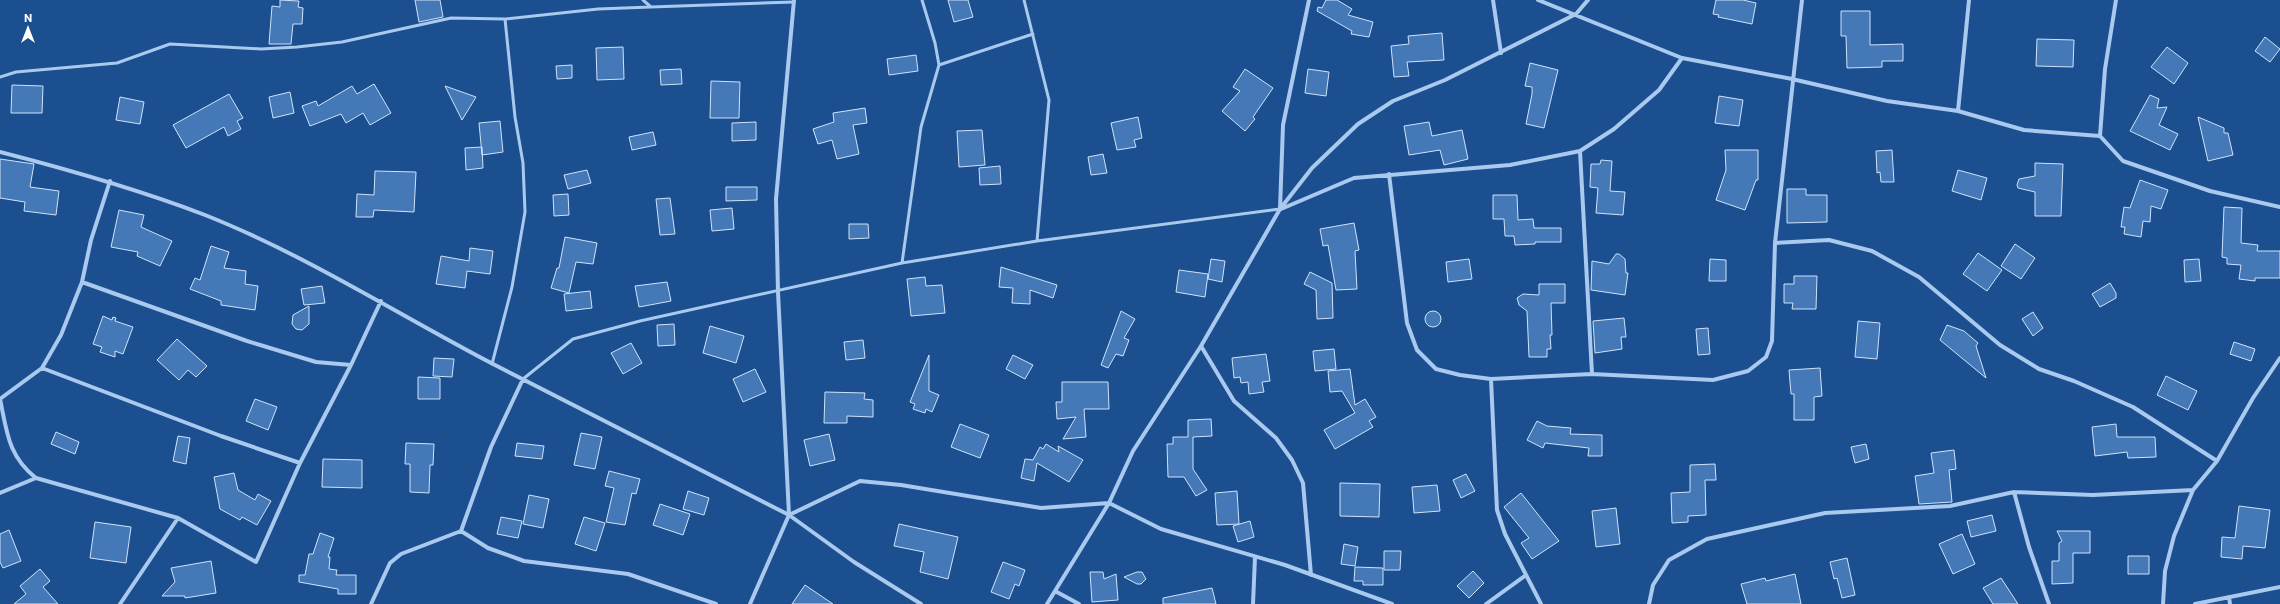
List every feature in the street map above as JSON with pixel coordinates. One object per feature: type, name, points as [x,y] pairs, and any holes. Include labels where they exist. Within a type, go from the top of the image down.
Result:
[{"type":"street","points":[[750,604],[789,515],[778,292],[776,199],[795,0]]},
{"type":"street","points":[[1280,210],[1283,125],[1309,0]]},
{"type":"street","points":[[1492,0],[1501,53]]},
{"type":"street","points":[[1538,0],[1576,14],[1682,58],[1792,78],[1887,101],[1958,112],[2024,130],[2100,136],[2122,161],[2210,191],[2280,207]]},
{"type":"street","points":[[1047,604],[1109,502],[1133,452],[1201,346],[1280,210],[1312,168],[1358,124],[1393,101],[1444,80],[1501,53],[1576,14],[1588,0]]},
{"type":"street","points":[[1389,174],[1407,323],[1417,350],[1436,369],[1460,375],[1491,379],[1592,374],[1713,380],[1748,371],[1766,358],[1772,341],[1775,243],[1792,78],[1802,0]]},
{"type":"street","points":[[1958,112],[1969,0]]},
{"type":"street","points":[[2100,136],[2104,68],[2116,0]]},
{"type":"street","points":[[1280,210],[1354,178],[1510,165],[1580,151],[1614,129],[1659,90],[1682,58]]},
{"type":"street","points":[[1580,151],[1592,374]]},
{"type":"street","points":[[0,152],[110,181],[206,216],[288,254],[380,301],[492,364],[789,515],[854,562],[921,604]]},
{"type":"street","points":[[110,181],[91,240],[82,282],[61,335],[42,368],[0,399],[9,443],[22,467],[36,478],[178,518],[256,562],[300,462],[351,365],[380,301]]},
{"type":"street","points":[[1775,243],[1829,240],[1872,251],[1918,277],[2000,345],[2038,369],[2074,381],[2133,407],[2217,461]]},
{"type":"street","points":[[82,282],[248,341],[316,362],[351,365]]},
{"type":"street","points":[[1201,346],[1234,401],[1276,438],[1298,471],[1303,483],[1311,575]]},
{"type":"street","points":[[2163,604],[2165,571],[2174,536],[2193,490],[2217,461],[2253,398],[2280,358]]},
{"type":"street","points":[[42,368],[221,436],[300,462]]},
{"type":"street","points":[[461,531],[491,447],[523,379]]},
{"type":"street","points":[[1491,379],[1497,510],[1505,534],[1541,604]]},
{"type":"street","points":[[0,493],[36,478]]},
{"type":"street","points":[[789,515],[860,481],[908,486],[1042,508],[1109,502],[1161,529],[1311,575],[1392,604]]},
{"type":"street","points":[[1649,604],[1654,585],[1669,560],[1707,539],[1825,513],[1950,506],[2014,492],[2094,495],[2193,490]]},
{"type":"street","points":[[2014,492],[2029,546],[2049,604]]},
{"type":"street","points":[[120,604],[178,518]]},
{"type":"street","points":[[371,604],[384,573],[390,563],[396,558],[412,549],[461,531]]},
{"type":"street","points":[[461,531],[488,548],[524,561],[628,574],[716,604]]},
{"type":"street","points":[[1253,604],[1255,557]]},
{"type":"street","points":[[1486,604],[1526,575]]},
{"type":"street","points":[[2195,604],[2280,587]]},
{"type":"street","points":[[1055,591],[1079,604]]},
{"type":"street","points":[[2229,597],[2230,604]]},
{"type":"lane","points":[[643,0],[651,7]]},
{"type":"lane","points":[[0,77],[16,72],[117,63],[170,44],[297,48],[342,42],[452,18],[505,19],[598,9],[795,0]]},
{"type":"lane","points":[[902,263],[921,127],[929,106],[938,65],[935,43],[922,0]]},
{"type":"lane","points":[[1024,0],[1049,100],[1037,241]]},
{"type":"lane","points":[[492,364],[512,287],[525,212],[523,163],[515,117],[505,19]]},
{"type":"lane","points":[[938,65],[1033,34]]},
{"type":"lane","points":[[523,379],[573,339],[640,321],[778,292],[902,263],[1037,241],[1280,210]]},
{"type":"building","points":[[280,0],[299,1],[298,7],[303,8],[302,24],[293,24],[291,44],[269,44],[272,6],[280,7]]},
{"type":"building","points":[[415,0],[440,0],[443,17],[419,22]]},
{"type":"building","points":[[948,0],[968,0],[973,17],[954,22]]},
{"type":"building","points":[[1326,0],[1337,0],[1352,9],[1348,15],[1373,22],[1369,37],[1351,34],[1352,31],[1317,11],[1318,7],[1322,8]]},
{"type":"building","points":[[1716,0],[1743,0],[1756,3],[1752,24],[1718,17],[1719,15],[1713,14]]},
{"type":"building","points":[[1841,11],[1870,11],[1870,45],[1903,44],[1903,61],[1882,61],[1882,67],[1847,68],[1846,36],[1841,36]]},
{"type":"building","points":[[1442,33],[1444,60],[1407,62],[1409,76],[1394,77],[1391,46],[1409,44],[1408,36]]},
{"type":"building","points":[[2265,37],[2280,49],[2270,62],[2255,51]]},
{"type":"building","points":[[2037,39],[2074,40],[2073,67],[2036,66]]},
{"type":"building","points":[[623,47],[624,79],[597,80],[596,48]]},
{"type":"building","points":[[2167,47],[2188,63],[2174,84],[2151,67]]},
{"type":"building","points":[[916,55],[918,71],[889,75],[887,59]]},
{"type":"building","points":[[1530,63],[1558,70],[1544,128],[1526,124],[1532,94],[1532,87],[1525,86]]},
{"type":"building","points":[[572,65],[572,78],[557,79],[556,66]]},
{"type":"building","points":[[681,69],[682,84],[661,85],[660,70]]},
{"type":"building","points":[[1245,69],[1273,88],[1253,117],[1255,119],[1245,131],[1222,111],[1240,91],[1233,87]]},
{"type":"building","points":[[1308,69],[1329,72],[1326,96],[1305,93]]},
{"type":"building","points":[[711,81],[740,82],[739,118],[710,118]]},
{"type":"building","points":[[374,84],[391,113],[370,125],[363,113],[346,123],[341,114],[310,126],[302,106],[316,101],[318,106],[352,86],[357,94]]},
{"type":"building","points":[[12,85],[43,86],[42,113],[11,113]]},
{"type":"building","points":[[445,86],[476,97],[462,120]]},
{"type":"building","points":[[290,92],[294,113],[273,118],[269,97]]},
{"type":"building","points":[[229,94],[243,118],[237,121],[241,129],[228,136],[224,127],[186,148],[173,125]]},
{"type":"building","points":[[2150,95],[2159,99],[2157,108],[2167,107],[2159,125],[2178,134],[2170,150],[2130,131]]},
{"type":"building","points":[[1719,96],[1743,100],[1739,126],[1715,123]]},
{"type":"building","points":[[120,97],[144,102],[140,124],[116,120]]},
{"type":"building","points":[[865,108],[867,123],[853,125],[859,154],[837,159],[832,140],[818,144],[813,129],[834,122],[833,113]]},
{"type":"building","points":[[1138,117],[1142,138],[1134,140],[1136,147],[1117,150],[1111,123]]},
{"type":"building","points":[[2198,117],[2224,128],[2224,133],[2228,133],[2233,155],[2208,161]]},
{"type":"building","points":[[500,121],[503,152],[482,155],[479,123]]},
{"type":"building","points":[[756,122],[756,140],[732,141],[732,123]]},
{"type":"building","points":[[1429,122],[1432,136],[1462,130],[1468,159],[1444,165],[1440,150],[1409,155],[1404,126]]},
{"type":"building","points":[[982,130],[985,165],[959,167],[957,131]]},
{"type":"building","points":[[653,132],[656,145],[632,150],[629,137]]},
{"type":"building","points":[[482,147],[483,168],[466,170],[465,148]]},
{"type":"building","points":[[1725,150],[1758,150],[1758,180],[1756,180],[1745,210],[1716,200],[1726,170]]},
{"type":"building","points":[[1892,150],[1894,182],[1881,182],[1880,172],[1877,173],[1876,151]]},
{"type":"building","points":[[1103,154],[1107,173],[1091,175],[1088,157]]},
{"type":"building","points":[[0,159],[34,164],[30,187],[59,191],[56,215],[24,211],[25,202],[0,198]]},
{"type":"building","points":[[1601,160],[1612,161],[1610,191],[1625,192],[1623,215],[1596,213],[1598,188],[1590,187],[1591,164],[1600,164]]},
{"type":"building","points":[[2035,163],[2063,164],[2061,216],[2035,216],[2035,192],[2018,188],[2017,185],[2019,179],[2035,176]]},
{"type":"building","points":[[1000,166],[1001,184],[980,185],[979,168]]},
{"type":"building","points":[[587,170],[591,183],[568,189],[564,175]]},
{"type":"building","points":[[1958,170],[1987,178],[1981,200],[1952,191]]},
{"type":"building","points":[[375,171],[416,172],[414,212],[374,210],[373,217],[356,217],[357,194],[374,195]]},
{"type":"building","points":[[2140,180],[2168,190],[2161,209],[2151,206],[2150,222],[2143,221],[2141,237],[2124,234],[2125,227],[2121,227],[2124,207],[2130,208]]},
{"type":"building","points":[[726,187],[757,187],[757,200],[726,201]]},
{"type":"building","points":[[1787,189],[1806,189],[1806,195],[1827,195],[1827,222],[1787,223]]},
{"type":"building","points":[[568,194],[569,215],[554,216],[553,195]]},
{"type":"building","points":[[1493,195],[1517,195],[1518,220],[1533,219],[1534,228],[1561,228],[1561,242],[1535,242],[1535,244],[1515,245],[1514,236],[1505,236],[1504,219],[1493,219]]},
{"type":"building","points":[[670,198],[675,234],[660,235],[656,199]]},
{"type":"building","points":[[2224,207],[2242,208],[2241,243],[2258,245],[2257,251],[2280,251],[2280,278],[2255,278],[2255,281],[2239,279],[2241,265],[2227,264],[2227,258],[2222,257]]},
{"type":"building","points":[[732,208],[734,229],[712,231],[710,210]]},
{"type":"building","points":[[119,210],[144,215],[141,227],[172,241],[160,266],[137,256],[138,252],[111,247]]},
{"type":"building","points":[[1354,223],[1359,250],[1355,251],[1357,289],[1336,290],[1328,245],[1323,246],[1320,229]]},
{"type":"building","points":[[849,224],[868,224],[869,238],[849,239]]},
{"type":"building","points":[[565,237],[597,243],[593,264],[576,262],[569,293],[551,288],[557,268],[559,268]]},
{"type":"building","points":[[2015,244],[2035,258],[2021,279],[2001,266]]},
{"type":"building","points":[[211,246],[229,252],[224,268],[246,271],[245,284],[258,286],[255,310],[221,305],[221,301],[190,289],[195,278],[200,280]]},
{"type":"building","points":[[470,248],[493,251],[490,274],[467,271],[465,288],[436,284],[441,256],[469,261]]},
{"type":"building","points":[[1978,253],[2002,270],[1987,291],[1963,274]]},
{"type":"building","points":[[1616,254],[1619,254],[1625,259],[1626,273],[1628,273],[1625,295],[1591,290],[1592,261],[1609,264]]},
{"type":"building","points":[[1211,259],[1225,261],[1222,282],[1208,279]]},
{"type":"building","points":[[1469,259],[1472,279],[1448,282],[1446,262]]},
{"type":"building","points":[[1710,259],[1726,260],[1726,281],[1709,281]]},
{"type":"building","points":[[2199,259],[2201,281],[2185,282],[2184,260]]},
{"type":"building","points":[[1001,267],[1057,285],[1053,298],[1030,290],[1030,304],[1012,303],[1013,288],[999,287]]},
{"type":"building","points":[[1179,270],[1208,274],[1205,297],[1176,292]]},
{"type":"building","points":[[1310,272],[1332,283],[1333,318],[1317,319],[1316,290],[1304,284]]},
{"type":"building","points":[[1794,276],[1817,276],[1816,309],[1792,309],[1793,303],[1784,303],[1784,284],[1794,284]]},
{"type":"building","points":[[925,277],[926,286],[942,285],[945,313],[911,316],[907,279]]},
{"type":"building","points":[[667,282],[671,301],[639,307],[635,286]]},
{"type":"building","points":[[2110,283],[2116,293],[2116,298],[2100,307],[2092,294]]},
{"type":"building","points":[[1539,284],[1565,284],[1565,303],[1551,303],[1551,349],[1547,349],[1547,357],[1529,357],[1527,311],[1519,305],[1517,298],[1523,294],[1539,295]]},
{"type":"building","points":[[322,286],[325,303],[304,305],[301,289]]},
{"type":"building","points":[[590,291],[592,308],[566,311],[564,294]]},
{"type":"building","points":[[309,306],[309,324],[302,330],[296,329],[292,324],[293,315]]},
{"type":"building","points":[[1121,311],[1135,319],[1124,338],[1129,340],[1123,356],[1116,354],[1108,368],[1101,365]]},
{"type":"building","points":[[1433,311],[1440,316],[1441,319],[1436,326],[1433,327],[1426,322],[1425,319],[1430,312]]},
{"type":"building","points":[[2033,312],[2043,328],[2033,336],[2022,319]]},
{"type":"building","points":[[103,316],[112,320],[113,317],[116,318],[115,321],[133,327],[123,354],[115,351],[115,357],[100,352],[102,347],[93,344]]},
{"type":"building","points":[[1624,318],[1626,337],[1621,337],[1622,349],[1595,353],[1593,321]]},
{"type":"building","points":[[1858,321],[1880,323],[1877,359],[1855,357]]},
{"type":"building","points":[[674,324],[675,345],[658,346],[657,325]]},
{"type":"building","points":[[1947,325],[1964,331],[1978,343],[1976,346],[1986,378],[1940,340]]},
{"type":"building","points":[[710,326],[744,336],[736,363],[703,353]]},
{"type":"building","points":[[1708,328],[1710,354],[1698,355],[1696,329]]},
{"type":"building","points":[[177,339],[207,366],[196,377],[188,370],[179,380],[157,360]]},
{"type":"building","points":[[863,340],[865,358],[846,360],[844,342]]},
{"type":"building","points":[[2234,342],[2255,349],[2251,361],[2230,354]]},
{"type":"building","points":[[631,343],[642,363],[623,374],[611,353]]},
{"type":"building","points":[[1334,349],[1336,369],[1315,371],[1313,351]]},
{"type":"building","points":[[1266,354],[1270,381],[1262,382],[1264,392],[1249,394],[1248,382],[1241,383],[1240,377],[1234,378],[1232,358]]},
{"type":"building","points":[[929,355],[929,391],[939,395],[932,412],[926,409],[925,413],[913,409],[915,404],[910,402]]},
{"type":"building","points":[[1013,355],[1033,365],[1025,379],[1006,369]]},
{"type":"building","points":[[434,358],[454,359],[452,377],[433,376]]},
{"type":"building","points":[[1820,368],[1822,396],[1814,397],[1814,420],[1794,420],[1794,394],[1791,394],[1789,370]]},
{"type":"building","points":[[755,369],[766,392],[743,402],[733,379]]},
{"type":"building","points":[[1350,369],[1355,405],[1365,399],[1376,417],[1369,421],[1373,427],[1335,449],[1324,430],[1355,413],[1342,391],[1330,392],[1328,371]]},
{"type":"building","points":[[2166,376],[2197,391],[2188,410],[2157,395]]},
{"type":"building","points":[[418,377],[440,378],[440,399],[418,399]]},
{"type":"building","points":[[1062,382],[1108,382],[1109,409],[1084,409],[1086,437],[1063,439],[1076,417],[1057,419],[1056,402],[1062,402]]},
{"type":"building","points":[[825,392],[865,393],[864,399],[873,400],[873,417],[847,416],[847,423],[824,423]]},
{"type":"building","points":[[255,399],[277,407],[268,430],[246,421]]},
{"type":"building","points":[[1211,419],[1212,436],[1193,437],[1193,469],[1207,490],[1196,496],[1184,477],[1168,477],[1167,444],[1173,444],[1173,437],[1188,437],[1188,420]]},
{"type":"building","points":[[1537,421],[1547,426],[1571,428],[1570,434],[1602,435],[1602,456],[1588,456],[1589,448],[1545,443],[1543,448],[1527,440]]},
{"type":"building","points":[[960,424],[989,435],[980,458],[951,447]]},
{"type":"building","points":[[2116,424],[2117,437],[2155,437],[2156,457],[2128,458],[2127,452],[2095,456],[2092,427]]},
{"type":"building","points":[[56,432],[79,442],[75,454],[51,444]]},
{"type":"building","points":[[581,433],[602,437],[595,469],[574,465]]},
{"type":"building","points":[[829,434],[835,460],[810,466],[804,440]]},
{"type":"building","points":[[178,436],[190,438],[186,464],[173,461]]},
{"type":"building","points":[[406,443],[434,444],[433,465],[430,465],[429,493],[410,492],[410,464],[405,464]]},
{"type":"building","points":[[517,443],[544,446],[542,459],[515,456]]},
{"type":"building","points":[[1046,444],[1059,452],[1058,446],[1083,460],[1069,482],[1037,463],[1034,481],[1021,478],[1025,459],[1033,460],[1040,447],[1043,449]]},
{"type":"building","points":[[1866,444],[1869,459],[1855,463],[1851,447]]},
{"type":"building","points":[[1954,450],[1956,469],[1949,470],[1952,502],[1919,504],[1915,476],[1934,473],[1931,453]]},
{"type":"building","points":[[323,459],[362,460],[362,488],[322,487]]},
{"type":"building","points":[[1715,464],[1716,480],[1705,480],[1706,515],[1688,516],[1688,522],[1672,523],[1671,493],[1690,492],[1690,465]]},
{"type":"building","points":[[609,471],[640,479],[636,494],[632,493],[625,525],[606,522],[614,488],[605,486]]},
{"type":"building","points":[[234,473],[238,490],[255,500],[258,494],[271,501],[257,525],[242,517],[240,520],[220,509],[214,477]]},
{"type":"building","points":[[1466,474],[1475,491],[1461,498],[1453,480]]},
{"type":"building","points":[[1340,483],[1380,484],[1379,517],[1340,516]]},
{"type":"building","points":[[1437,485],[1440,511],[1414,513],[1412,487]]},
{"type":"building","points":[[688,491],[709,498],[704,515],[683,509]]},
{"type":"building","points":[[1237,491],[1239,524],[1217,525],[1215,493]]},
{"type":"building","points":[[1521,493],[1559,541],[1532,559],[1521,543],[1529,538],[1504,507]]},
{"type":"building","points":[[529,495],[549,499],[543,528],[523,524]]},
{"type":"building","points":[[660,504],[690,514],[683,535],[653,525]]},
{"type":"building","points":[[2239,506],[2270,510],[2265,548],[2243,546],[2242,559],[2221,557],[2222,537],[2235,538]]},
{"type":"building","points":[[1616,508],[1620,544],[1596,547],[1592,511]]},
{"type":"building","points":[[1992,515],[1996,531],[1971,537],[1967,521]]},
{"type":"building","points":[[501,517],[522,521],[518,538],[497,534]]},
{"type":"building","points":[[584,517],[605,523],[596,551],[575,544]]},
{"type":"building","points":[[1250,521],[1254,537],[1238,542],[1233,526]]},
{"type":"building","points":[[95,522],[131,527],[126,563],[90,558]]},
{"type":"building","points":[[899,524],[958,537],[948,579],[920,572],[924,552],[894,546]]},
{"type":"building","points":[[9,530],[21,561],[3,568],[0,562],[0,534]]},
{"type":"building","points":[[2057,531],[2090,531],[2090,553],[2073,553],[2073,583],[2052,584],[2052,561],[2059,561],[2059,543],[2062,541]]},
{"type":"building","points":[[320,533],[334,538],[328,557],[330,557],[329,569],[337,570],[336,575],[356,575],[356,594],[338,594],[338,589],[299,582],[299,575],[305,575],[309,554],[313,554]]},
{"type":"building","points":[[1962,534],[1975,564],[1953,574],[1939,544]]},
{"type":"building","points":[[1344,544],[1358,547],[1355,566],[1341,564]]},
{"type":"building","points":[[1384,551],[1401,551],[1400,570],[1384,570]]},
{"type":"building","points":[[2128,556],[2149,556],[2149,574],[2128,574]]},
{"type":"building","points":[[1847,558],[1855,595],[1842,598],[1837,578],[1834,579],[1830,562]]},
{"type":"building","points":[[211,561],[216,593],[185,598],[185,596],[162,596],[175,582],[171,568]]},
{"type":"building","points":[[1003,562],[1025,570],[1019,586],[1015,584],[1009,599],[991,592]]},
{"type":"building","points":[[1355,567],[1383,568],[1383,585],[1363,585],[1363,581],[1354,581]]},
{"type":"building","points":[[40,569],[50,581],[43,587],[58,604],[14,604],[26,594],[20,586]]},
{"type":"building","points":[[1473,571],[1484,583],[1469,598],[1457,586]]},
{"type":"building","points":[[1090,572],[1103,572],[1104,579],[1116,574],[1118,600],[1092,602]]},
{"type":"building","points":[[1137,572],[1142,572],[1146,579],[1141,584],[1137,584],[1124,577]]},
{"type":"building","points":[[1795,574],[1801,604],[1747,604],[1741,584],[1765,578],[1766,581]]},
{"type":"building","points":[[2001,578],[2018,604],[1993,604],[1983,588]]},
{"type":"building","points":[[805,585],[833,604],[792,604]]},
{"type":"building","points":[[1212,588],[1216,604],[1163,604],[1163,598]]}]
